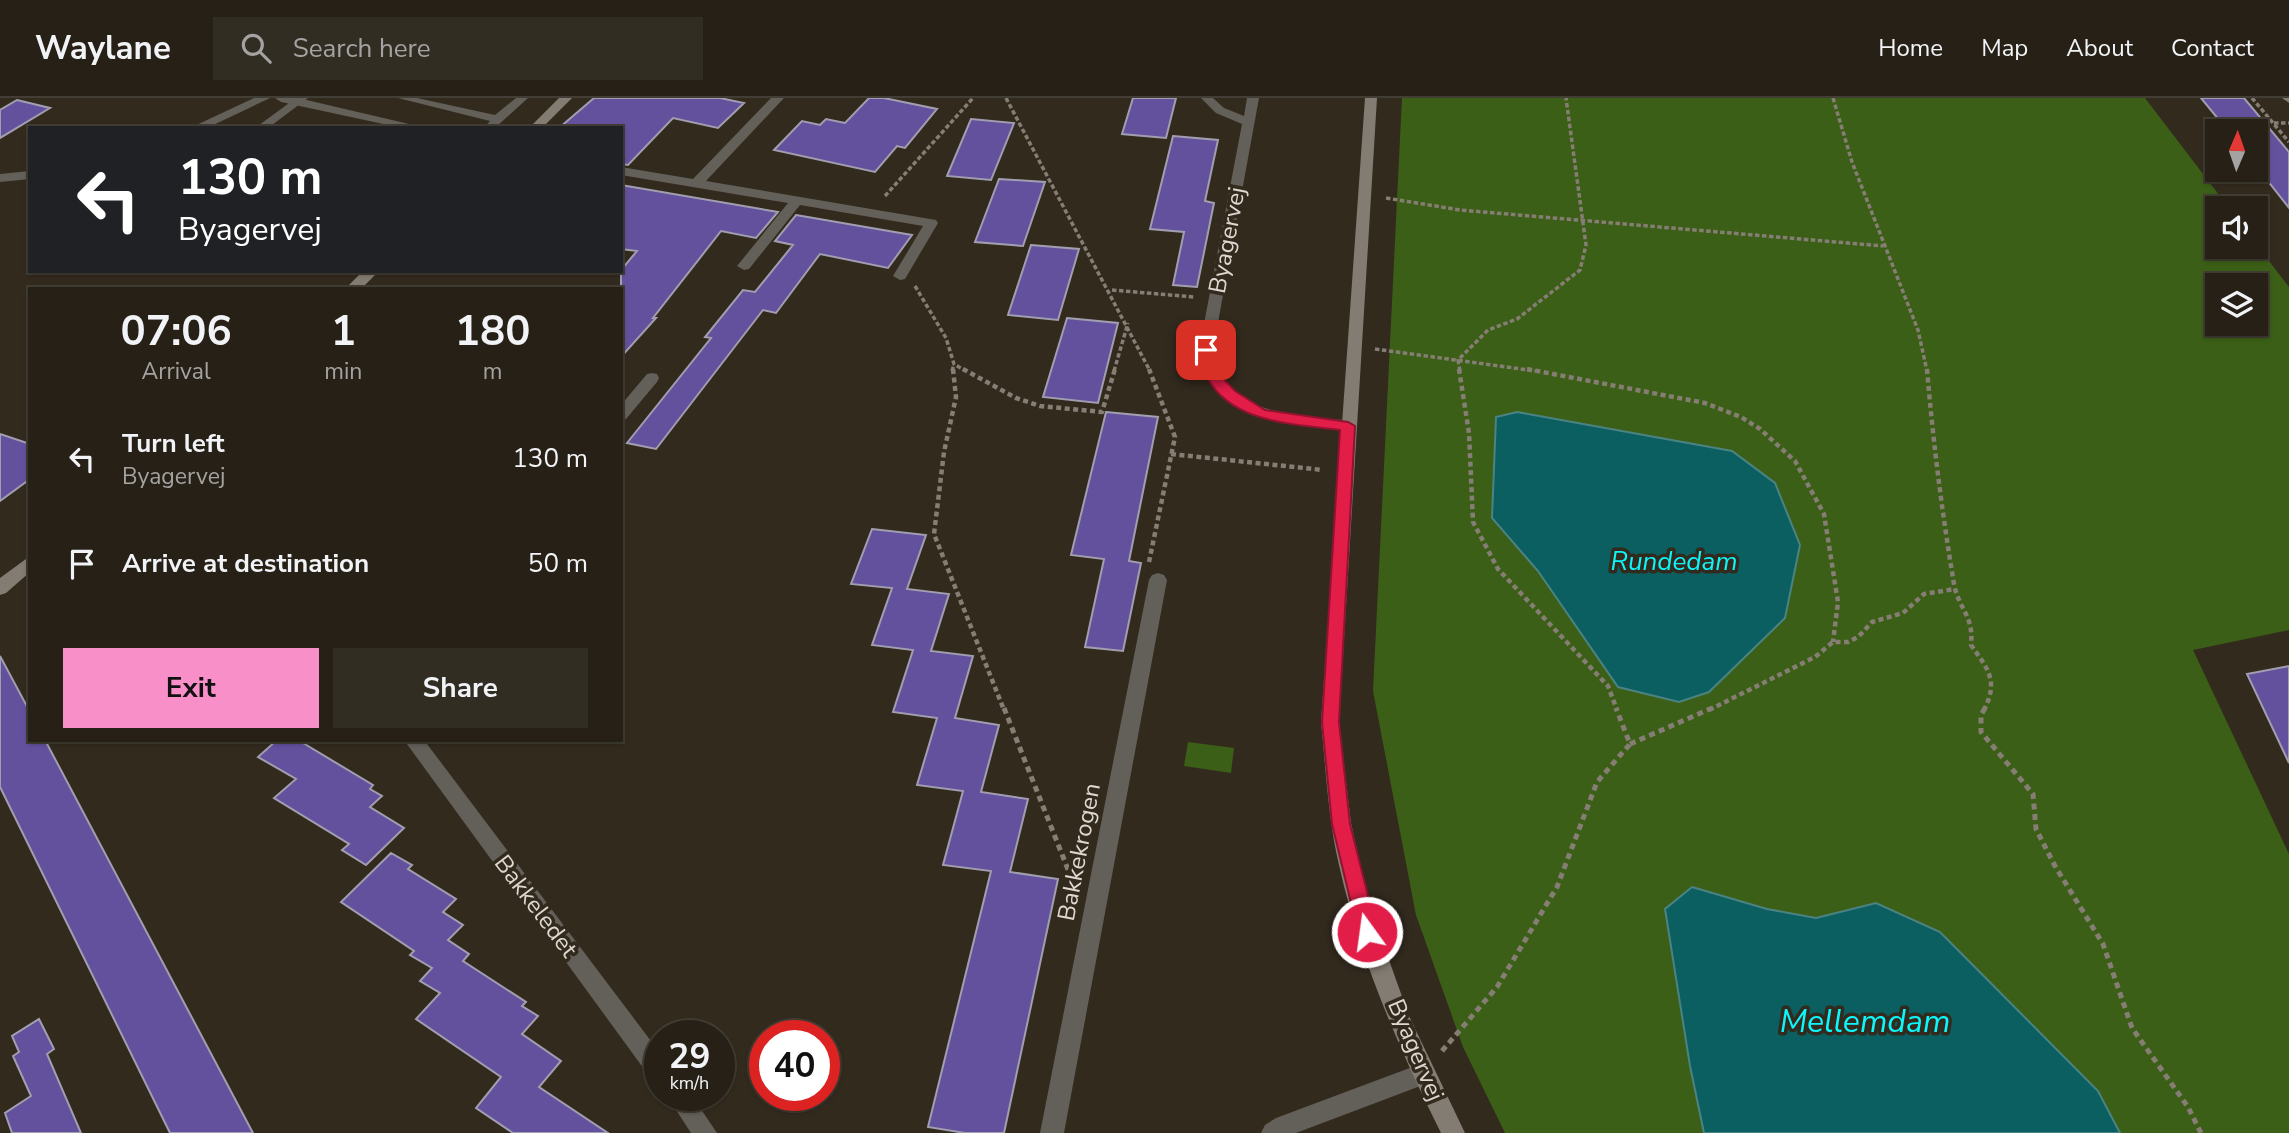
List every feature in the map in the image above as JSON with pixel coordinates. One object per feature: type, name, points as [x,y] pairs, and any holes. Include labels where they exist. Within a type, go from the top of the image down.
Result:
[{"type":"street","points":[[201,126],[264,98]]},
{"type":"street","points":[[281,98],[412,126]]},
{"type":"street","points":[[537,126],[566,98]]},
{"type":"street","points":[[695,184],[778,98]]},
{"type":"street","points":[[1207,98],[1212,106],[1226,115],[1249,122]]},
{"type":"street","name":"Byagervej","points":[[1254,98],[1206,350],[1214,376],[1230,395],[1262,414],[1348,426]]},
{"type":"street","name":"Byagervej","points":[[1371,98],[1330,722],[1341,824],[1367,932],[1423,1074],[1453,1133]]},
{"type":"street","points":[[623,171],[932,223],[900,276]]},
{"type":"street","points":[[0,178],[28,175]]},
{"type":"street","points":[[744,266],[796,201]]},
{"type":"street","points":[[354,287],[370,273]]},
{"type":"street","points":[[623,413],[652,378]]},
{"type":"street","points":[[0,588],[28,564]]},
{"type":"street","name":"Bakkekrogen","points":[[1052,1133],[1158,580]]},
{"type":"street","name":"Bakkeledet","points":[[414,742],[644,1050]]},
{"type":"street","points":[[1273,1133],[1284,1126],[1423,1074]]},
{"type":"street","points":[[688,1111],[705,1133]]},
{"type":"lane","points":[[403,98],[493,123],[523,98]]},
{"type":"lane","points":[[263,126],[300,100]]},
{"type":"path","points":[[870,212],[973,98]]},
{"type":"path","points":[[1006,98],[1144,356],[1175,437],[1148,564],[1158,580]]},
{"type":"path","points":[[1458,360],[1488,330],[1517,319],[1580,270],[1586,245],[1566,98]]},
{"type":"path","points":[[1833,98],[1852,162],[1918,330],[1926,359],[1936,470],[1955,589],[1973,626],[1972,645],[1990,671],[1991,696],[1981,715],[1981,732],[2033,794],[2036,829],[2055,866],[2103,944],[2132,1028],[2188,1107],[2201,1133]]},
{"type":"path","points":[[2252,98],[2289,142]]},
{"type":"path","points":[[2273,122],[2289,123]]},
{"type":"path","points":[[1364,196],[1412,200],[1460,210],[1883,246]]},
{"type":"path","points":[[900,276],[915,285],[946,338],[954,364],[952,371],[956,397],[944,452],[934,534],[1071,877],[1100,884]]},
{"type":"path","points":[[1111,290],[1216,299]]},
{"type":"path","points":[[954,364],[1016,398],[1040,406],[1102,412],[1128,324]]},
{"type":"path","points":[[1353,347],[1506,366],[1704,402],[1741,417],[1760,429],[1795,461],[1824,514],[1838,602],[1833,642]]},
{"type":"path","points":[[1458,360],[1469,433],[1473,522],[1498,569],[1608,686],[1630,744]]},
{"type":"path","points":[[1171,454],[1345,473]]},
{"type":"path","points":[[1423,1074],[1497,988],[1558,887],[1597,782],[1630,744],[1691,719],[1815,657],[1833,642],[1848,642],[1858,637],[1872,622],[1903,613],[1924,594],[1955,589]]},
{"type":"green space","points":[[1402,98],[2145,98],[2205,177],[2205,182],[2209,182],[2220,196],[2205,196],[2205,259],[2268,259],[2289,287],[2289,630],[2193,650],[2289,854],[2289,1133],[1505,1133],[1463,1047],[1416,915],[1373,691]]},
{"type":"green space","points":[[1188,742],[1234,748],[1231,773],[1184,766]]},
{"type":"water","name":"Rundedam","points":[[1517,412],[1732,451],[1775,483],[1800,545],[1785,618],[1709,692],[1679,702],[1618,687],[1538,571],[1492,518],[1496,417]]},
{"type":"water","name":"Mellemdam","points":[[1692,887],[1767,909],[1816,918],[1876,903],[1940,932],[2098,1091],[2120,1133],[1704,1133],[1690,1066],[1665,909]]},
{"type":"building","points":[[594,98],[720,98],[744,103],[718,128],[673,118],[628,165],[623,164],[623,126],[561,126]]},
{"type":"building","points":[[869,98],[884,98],[937,109],[905,148],[897,146],[875,172],[774,150],[802,121],[820,125],[826,119],[845,123]]},
{"type":"building","points":[[1133,98],[1176,98],[1166,138],[1122,134]]},
{"type":"building","points":[[2201,98],[2244,98],[2262,119],[2218,119]]},
{"type":"building","points":[[17,100],[50,108],[0,138],[0,110]]},
{"type":"building","points":[[971,119],[1014,123],[991,180],[947,176]]},
{"type":"building","points":[[2268,127],[2289,152],[2289,208],[2268,181]]},
{"type":"building","points":[[1173,136],[1218,140],[1205,201],[1214,203],[1197,287],[1173,285],[1184,232],[1150,229]]},
{"type":"building","points":[[999,179],[1045,182],[1023,246],[975,242]]},
{"type":"building","points":[[623,185],[778,212],[756,238],[721,231],[653,318],[656,318],[623,355],[621,273],[637,251],[623,249]]},
{"type":"building","points":[[796,215],[912,235],[888,268],[820,254],[776,313],[763,310],[656,449],[627,443],[711,338],[705,337],[743,290],[755,292],[793,245],[775,241]]},
{"type":"building","points":[[1031,245],[1079,249],[1058,320],[1008,315]]},
{"type":"building","points":[[1067,318],[1118,323],[1098,403],[1043,397]]},
{"type":"building","points":[[1106,412],[1158,417],[1129,561],[1141,563],[1123,651],[1085,647],[1104,559],[1071,555]]},
{"type":"building","points":[[0,434],[28,443],[28,480],[0,501]]},
{"type":"building","points":[[872,529],[926,535],[907,589],[949,594],[931,651],[973,656],[955,718],[999,725],[981,792],[1028,799],[1010,872],[1058,879],[1004,1133],[965,1133],[928,1127],[991,871],[943,865],[963,791],[917,785],[937,718],[893,712],[913,650],[872,645],[892,588],[851,584]]},
{"type":"building","points":[[0,656],[28,708],[28,742],[46,742],[253,1133],[170,1133],[0,787]]},
{"type":"building","points":[[2289,666],[2289,763],[2247,674]]},
{"type":"building","points":[[275,742],[301,742],[373,785],[370,789],[382,796],[370,807],[404,828],[366,865],[342,850],[349,844],[274,798],[296,779],[258,757]]},
{"type":"building","points":[[391,853],[412,865],[408,869],[456,899],[443,912],[463,925],[448,940],[469,954],[463,961],[526,1002],[522,1006],[538,1016],[522,1034],[561,1061],[539,1087],[608,1133],[513,1133],[476,1108],[501,1077],[416,1019],[440,993],[420,981],[432,968],[410,955],[414,951],[341,902]]},
{"type":"building","points":[[39,1019],[54,1049],[47,1054],[81,1133],[12,1133],[5,1113],[31,1096],[13,1056],[19,1052],[12,1036]]},
{"type":"route","points":[[1206,350],[1214,376],[1230,395],[1262,414],[1348,426],[1330,722],[1341,824],[1367,932]]}]
